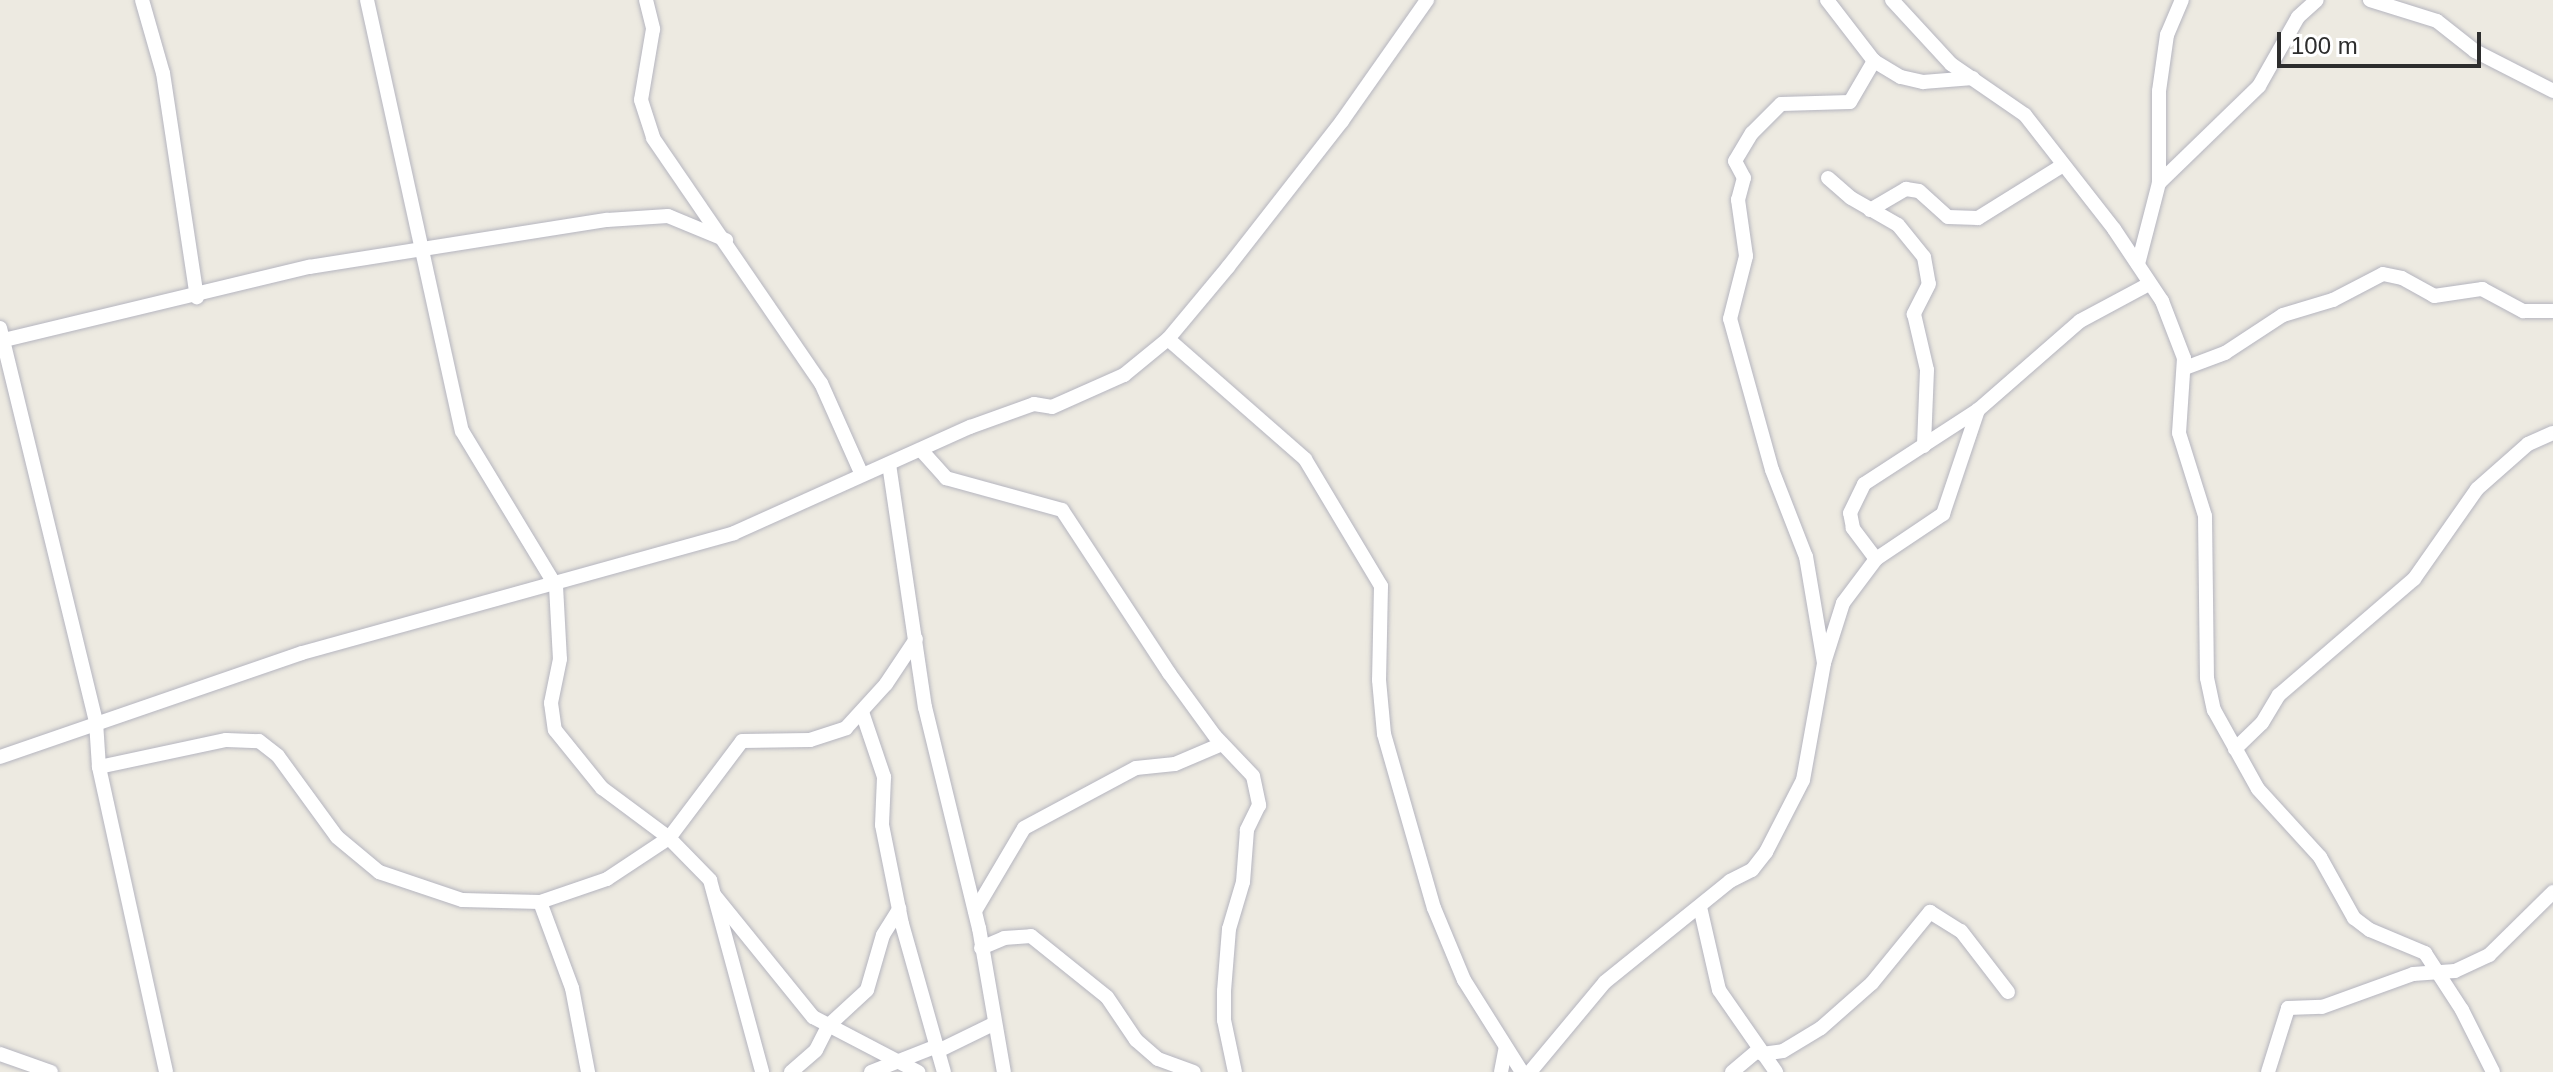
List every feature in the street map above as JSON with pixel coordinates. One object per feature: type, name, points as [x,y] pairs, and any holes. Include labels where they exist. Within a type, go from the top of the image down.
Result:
[{"type":"street","points":[[142,0],[161,61],[197,297]]},
{"type":"street","points":[[367,0],[420,252],[462,431],[556,586],[560,659],[551,703],[555,730],[602,788],[669,838],[701,868],[714,896],[762,1072]]},
{"type":"street","points":[[646,0],[653,29],[641,100],[653,138],[726,240],[821,383],[845,429],[856,473],[861,473]]},
{"type":"street","points":[[0,757],[302,653],[556,586],[734,533],[861,473],[1034,404],[1052,407],[1080,397],[1124,375],[1168,339],[1342,121],[1427,0]]},
{"type":"street","points":[[1827,0],[1874,61],[1901,77],[1923,82],[1973,78]]},
{"type":"street","points":[[1892,0],[1951,64],[2009,99],[2138,264],[2176,331],[2185,368],[2179,433],[2205,516],[2209,690],[2235,749],[2267,801],[2320,857],[2354,918],[2370,930],[2415,946],[2439,971],[2493,1072]]},
{"type":"street","points":[[2138,264],[2159,183],[2159,91],[2167,35],[2182,0]]},
{"type":"street","points":[[2159,183],[2259,86],[2298,17],[2317,0]]},
{"type":"street","points":[[2370,0],[2437,21],[2475,51],[2553,91]]},
{"type":"street","points":[[1824,663],[1806,557],[1772,470],[1730,319],[1746,256],[1738,200],[1744,178],[1735,161],[1752,133],[1781,104],[1850,102],[1874,61]]},
{"type":"street","points":[[1870,210],[1906,189],[1919,191],[1948,217],[1978,218],[2063,165]]},
{"type":"street","points":[[1828,178],[1910,235],[1929,274],[1914,314],[1927,370],[1924,446]]},
{"type":"street","points":[[166,1072],[99,767],[96,722],[1,336],[197,297],[309,267],[420,252],[607,220],[668,216],[726,240]]},
{"type":"street","points":[[2185,368],[2225,353],[2283,315],[2333,300],[2383,274],[2402,278],[2434,296],[2482,289],[2523,311],[2553,311]]},
{"type":"street","points":[[1876,559],[1853,528],[1855,495],[1978,410],[2060,335],[2149,284]]},
{"type":"street","points":[[1168,339],[1305,459],[1381,586],[1379,680],[1384,734],[1434,908],[1464,980],[1522,1072]]},
{"type":"street","points":[[1530,1072],[1605,982],[1759,862],[1803,780],[1824,663],[1843,603],[1876,559],[1943,514],[1978,410]]},
{"type":"street","points":[[2235,749],[2262,723],[2279,695],[2414,579],[2477,489],[2528,444],[2553,433]]},
{"type":"street","points":[[921,450],[946,478],[1062,510],[1222,744],[1253,776],[1259,805],[1247,830],[1243,882],[1229,929],[1224,1020],[1235,1072]]},
{"type":"street","points":[[889,464],[925,707],[975,911],[1004,1072]]},
{"type":"street","points":[[99,767],[226,740],[259,741],[278,756],[337,837],[379,872],[462,900],[540,902],[607,879],[669,838],[742,741],[810,740],[846,728],[862,712],[916,639]]},
{"type":"street","points":[[862,712],[884,777],[882,825],[899,909],[944,1072]]},
{"type":"street","points":[[975,911],[1024,828],[1136,768],[1175,764],[1222,744]]},
{"type":"street","points":[[2268,1072],[2288,1008],[2322,1007],[2362,989],[2439,971],[2455,971],[2489,955],[2553,892]]},
{"type":"street","points":[[714,896],[799,1002],[828,1026],[903,1061],[918,1072]]},
{"type":"street","points":[[540,902],[572,988],[588,1072]]},
{"type":"street","points":[[1700,907],[1716,981],[1776,1072]]},
{"type":"street","points":[[791,1072],[816,1050],[828,1026],[867,990],[883,935],[899,909]]},
{"type":"street","points":[[1732,1072],[1760,1052],[1783,1051],[1821,1028],[1872,983],[1930,912],[1961,931],[2008,992]]},
{"type":"street","points":[[981,948],[1004,938],[1031,936],[1107,997],[1136,1040],[1158,1059],[1194,1072]]},
{"type":"street","points":[[871,1072],[937,1049],[993,1024]]},
{"type":"street","points":[[1501,1072],[1506,1047]]},
{"type":"street","points":[[0,1054],[51,1072]]}]
